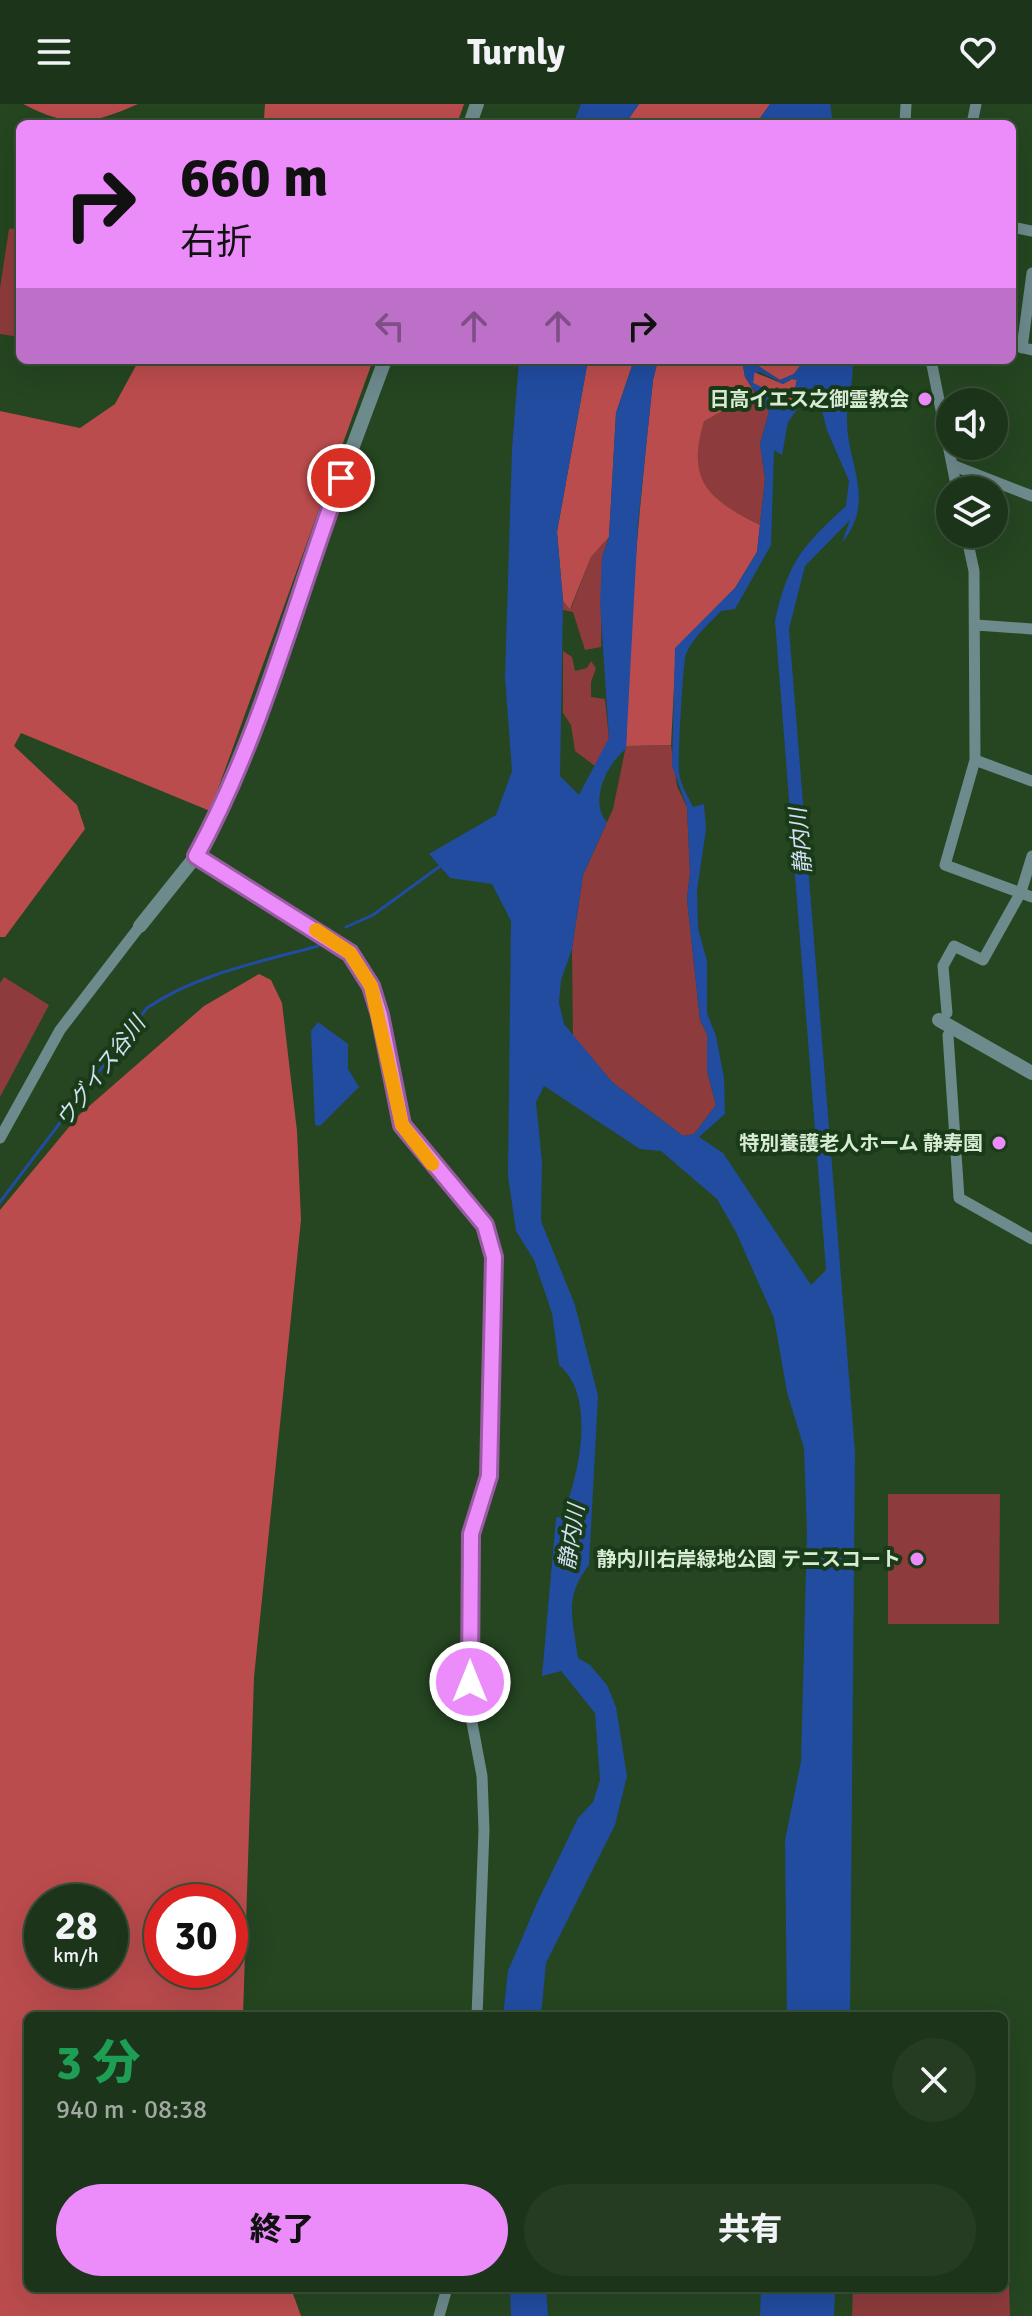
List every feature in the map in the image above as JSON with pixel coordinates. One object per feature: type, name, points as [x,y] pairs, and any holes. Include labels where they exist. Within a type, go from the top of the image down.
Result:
[{"type":"street","points":[[1022,348],[1032,273]]},
{"type":"street","points":[[0,1138],[60,1030],[196,856],[224,799],[280,660],[321,532],[384,364]]},
{"type":"street","points":[[932,364],[954,476]]},
{"type":"street","points":[[952,465],[1032,496]]},
{"type":"street","points":[[969,548],[974,571],[976,625],[975,760],[945,865],[1026,894]]},
{"type":"street","points":[[976,625],[1032,629]]},
{"type":"street","points":[[975,760],[1032,781]]},
{"type":"street","points":[[196,856],[350,953],[371,986],[380,1015],[402,1125],[485,1225],[494,1257],[489,1476],[471,1534],[469,1591],[470,1712],[482,1776],[484,1830],[477,2012]]},
{"type":"street","points":[[1032,856],[1026,894],[983,960],[954,946],[943,966],[943,1017],[1032,1073]]},
{"type":"street","points":[[948,1035],[959,1198],[1032,1239]]},
{"type":"street","points":[[439,2316],[446,2292]]},
{"type":"shaded area","points":[[23,104],[138,104],[93,120],[67,120]]},
{"type":"shaded area","points":[[265,104],[464,104],[458,120],[264,119]]},
{"type":"shaded area","points":[[639,104],[770,104],[759,120],[628,120]]},
{"type":"shaded area","points":[[16,228],[16,336],[0,334],[0,288],[9,229]]},
{"type":"shaded area","points":[[137,364],[372,364],[210,811],[21,733],[14,746],[77,805],[85,829],[5,937],[0,937],[0,411],[80,428],[115,404]]},
{"type":"shaded area","points":[[587,364],[633,364],[616,413],[609,537],[591,557],[570,609],[563,601],[557,532]]},
{"type":"shaded area","points":[[657,364],[743,364],[745,377],[752,388],[745,399],[704,421],[698,459],[700,473],[715,496],[760,525],[757,552],[735,588],[676,648],[671,745],[626,746],[635,563]]},
{"type":"shaded area","points":[[755,364],[802,364],[794,374],[780,380]]},
{"type":"shaded area","points":[[754,372],[783,384],[797,380],[792,401],[786,402],[780,397],[778,387],[769,392],[753,383]]},
{"type":"shaded area","points":[[752,388],[769,412],[760,444],[765,479],[760,525],[715,496],[706,486],[697,459],[703,421],[745,400]]},
{"type":"shaded area","points":[[609,537],[602,557],[601,647],[585,650],[573,612],[563,610],[563,601],[571,608],[591,557]]},
{"type":"shaded area","points":[[563,651],[572,657],[575,671],[587,668],[591,661],[596,668],[591,682],[591,697],[605,699],[609,739],[595,766],[575,751],[571,725],[563,713]]},
{"type":"shaded area","points":[[671,745],[677,786],[687,807],[690,873],[687,899],[700,1020],[707,1034],[707,1071],[716,1105],[694,1134],[683,1136],[612,1082],[573,1036],[572,949],[583,875],[613,809],[626,746]]},
{"type":"shaded area","points":[[259,974],[271,980],[282,1003],[297,1131],[301,1220],[254,1677],[247,1884],[144,1884],[144,1988],[244,1988],[243,2012],[24,2012],[24,2292],[292,2292],[301,2316],[0,2316],[0,1210],[79,1115],[204,1006]]},
{"type":"shaded area","points":[[4,977],[49,1005],[0,1097],[0,983]]},
{"type":"shaded area","points":[[888,1494],[1000,1494],[999,1624],[888,1624]]},
{"type":"shaded area","points":[[1008,2247],[1010,2316],[852,2316],[853,2292],[1008,2292]]},
{"type":"water","points":[[581,104],[639,104],[628,120],[575,120]]},
{"type":"water","points":[[770,104],[830,104],[832,120],[759,120]]},
{"type":"water","name":"静内川","points":[[519,364],[587,364],[557,532],[563,601],[560,776],[579,795],[609,738],[600,604],[602,557],[609,537],[616,413],[633,364],[657,364],[638,524],[626,749],[612,764],[602,784],[600,805],[607,822],[583,875],[572,949],[561,980],[559,1003],[564,1024],[612,1082],[683,1136],[694,1134],[716,1105],[707,1071],[707,1034],[700,1020],[687,899],[690,873],[687,807],[672,766],[675,648],[735,588],[757,552],[765,479],[760,444],[769,412],[745,377],[743,364],[755,364],[780,380],[794,374],[801,364],[852,364],[847,416],[859,495],[858,511],[842,543],[850,520],[805,566],[789,629],[855,1452],[850,2012],[787,2012],[785,1840],[801,1762],[807,1532],[804,1448],[787,1392],[774,1318],[736,1232],[717,1199],[661,1151],[640,1149],[544,1086],[536,1102],[542,1162],[541,1221],[575,1305],[598,1396],[589,1565],[576,1588],[572,1620],[578,1658],[590,1665],[607,1685],[616,1707],[627,1776],[615,1825],[546,1963],[541,2012],[503,2012],[508,1971],[537,1903],[578,1818],[593,1802],[600,1780],[595,1713],[561,1671],[542,1676],[556,1518],[562,1516],[574,1480],[579,1459],[581,1416],[571,1379],[559,1365],[552,1313],[534,1260],[516,1231],[508,1176],[511,921],[492,884],[450,878],[429,854],[496,815],[512,771],[505,677],[512,449]],"holes":[[[760,372],[783,384],[797,380],[791,404],[784,411],[779,409],[776,394],[753,383],[754,373]],[[815,385],[827,430],[849,481],[846,506],[799,556],[786,583],[775,621],[826,1270],[811,1285],[723,1153],[699,1137],[725,1114],[724,1078],[716,1036],[707,1013],[707,961],[698,928],[697,891],[706,829],[704,804],[693,807],[681,781],[679,764],[686,654],[697,636],[721,611],[735,609],[771,545],[774,450],[782,455],[788,422]]]},
{"type":"water","points":[[318,1022],[348,1044],[348,1069],[359,1087],[320,1126],[315,1125],[311,1031]]},
{"type":"water","points":[[510,2292],[546,2292],[548,2316],[511,2316]]},
{"type":"water","points":[[761,2292],[835,2292],[834,2316],[760,2316]]},
{"type":"waterway","name":"ウグイス谷川","points":[[346,927],[373,915],[443,864]]},
{"type":"waterway","name":"ウグイス谷川","points":[[0,1202],[147,1008],[208,978],[318,946]]},
{"type":"slow traffic","points":[[316,930],[350,953],[371,986],[380,1015],[402,1125],[432,1164]]},
{"type":"place","name":"日高イエス之御霊教会","points":[[925,399]]},
{"type":"place","name":"特別養護老人ホーム 静寿園","points":[[999,1143]]},
{"type":"place","name":"静内川右岸緑地公園 テニスコート","points":[[917,1559]]},
{"type":"route","points":[[341,478],[280,660],[224,799],[196,856],[280,906],[350,953],[371,986],[380,1015],[402,1125],[414,1144],[485,1225],[494,1257],[492,1403],[489,1476],[471,1534],[470,1682]]}]
